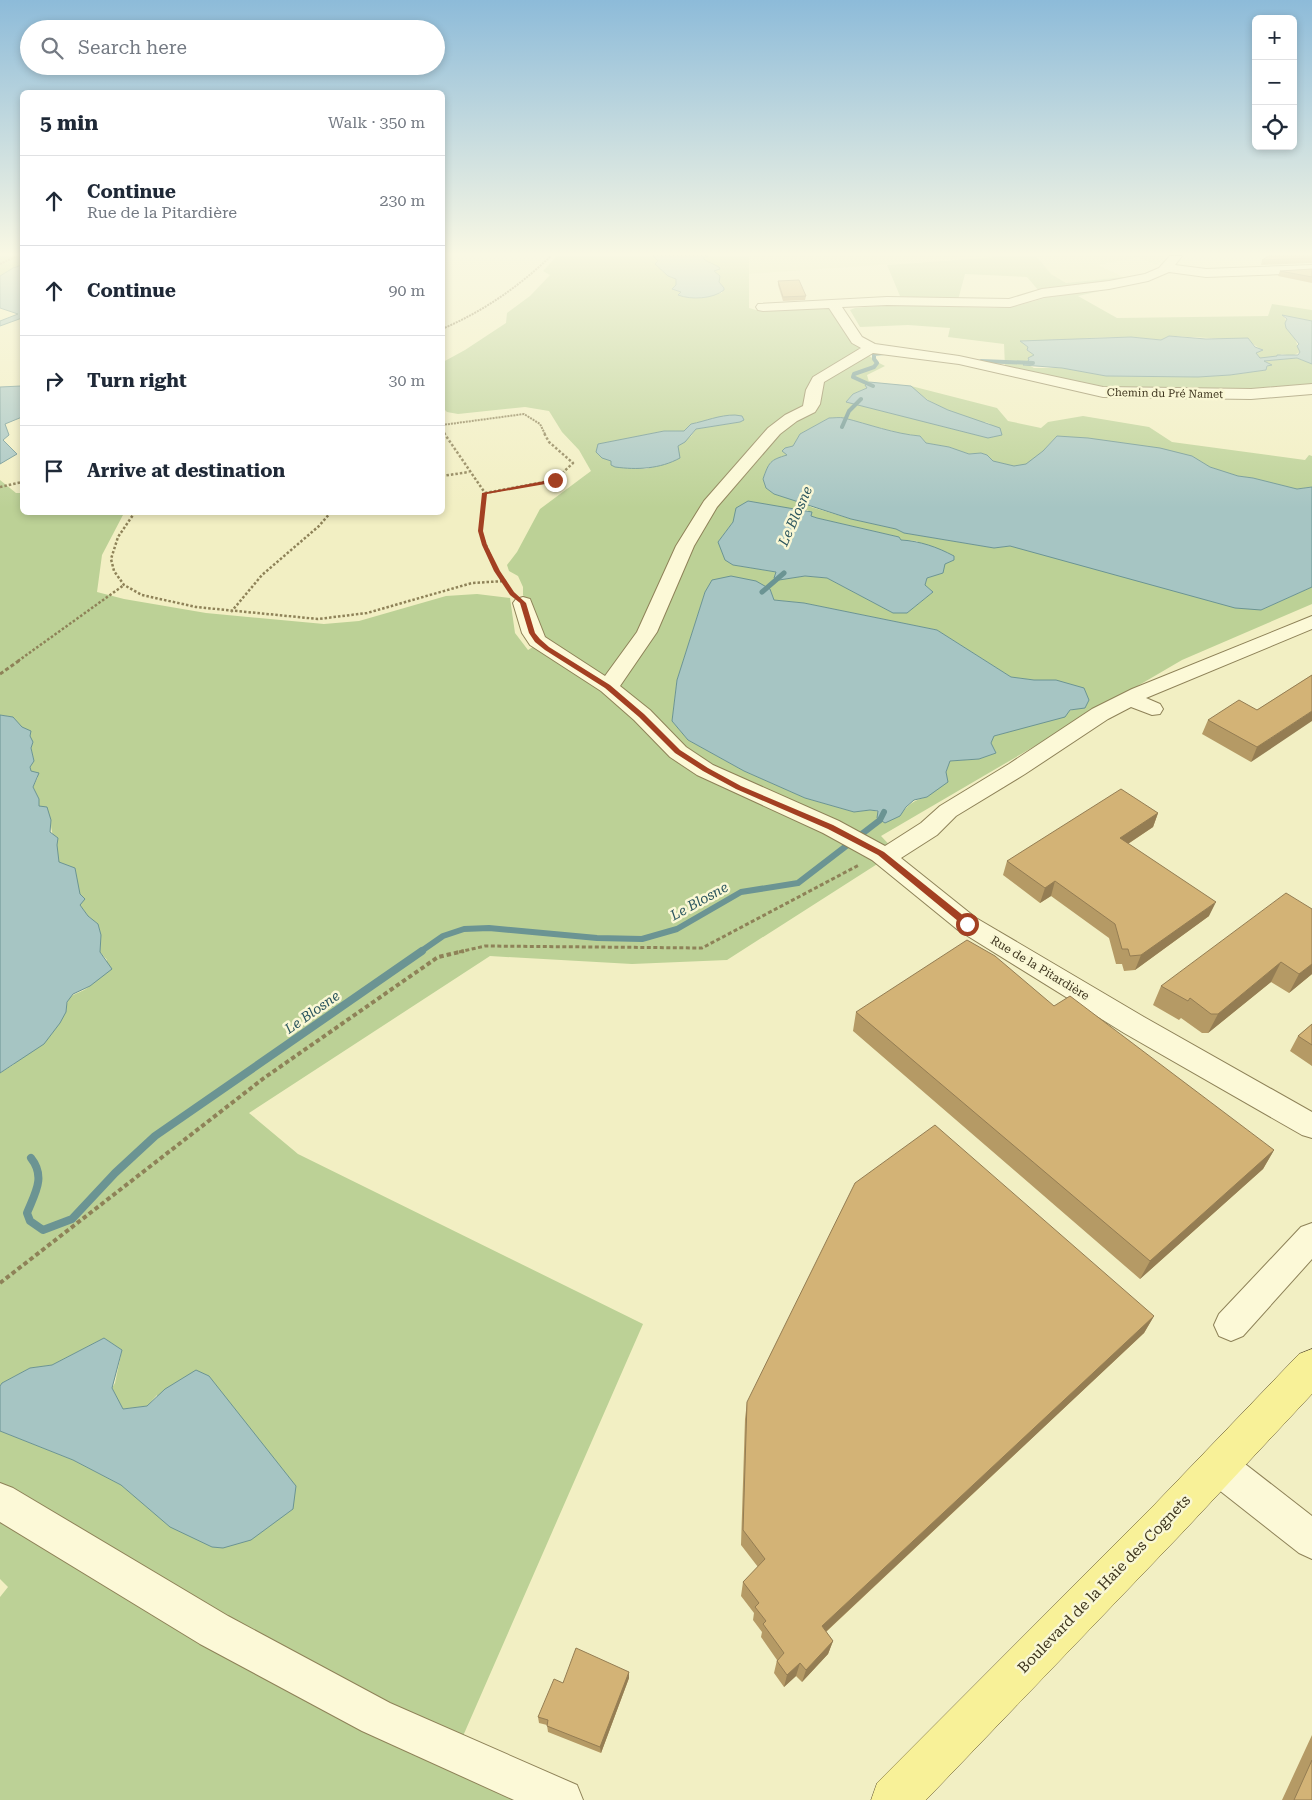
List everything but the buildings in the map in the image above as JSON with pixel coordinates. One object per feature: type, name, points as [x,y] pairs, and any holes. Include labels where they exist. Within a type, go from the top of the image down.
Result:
[{"type":"main road","name":"Boulevard de la Haie des Cognets","points":[[894,1800],[1312,1367]]},
{"type":"street","points":[[608,687],[629,660],[647,632],[685,546],[710,505],[774,430],[791,418],[810,410],[818,380],[871,348],[857,340]]},
{"type":"street","name":"Chemin du Pré Namet","points":[[871,348],[959,360],[1103,392],[1251,394],[1312,389]]},
{"type":"street","name":"Rue de la Pitardière","points":[[523,603],[532,633],[538,641],[547,649],[608,687],[642,715],[678,752],[705,770],[831,827],[883,855],[967,924],[1134,1025],[1312,1126]]},
{"type":"street","points":[[883,855],[928,830],[948,811],[1100,714],[1143,703],[1139,693],[1312,622]]},
{"type":"street","points":[[1231,1325],[1312,1237]]},
{"type":"street","points":[[1218,1466],[1312,1540]]},
{"type":"street","points":[[0,1501],[214,1630],[376,1717],[562,1800]]},
{"type":"path","points":[[445,425],[524,414],[540,424],[549,442],[573,463],[555,480],[485,493]]},
{"type":"path","points":[[445,434],[485,493],[480,531],[484,545],[497,571],[512,594],[523,603]]},
{"type":"path","points":[[445,476],[469,472]]},
{"type":"path","points":[[0,487],[20,482]]},
{"type":"path","points":[[133,515],[118,538],[111,559],[114,571],[124,585],[142,595],[196,607],[231,612],[318,619],[357,614],[472,583],[505,581]]},
{"type":"path","points":[[231,612],[262,575],[320,526],[329,515]]},
{"type":"path","points":[[0,674],[124,585]]},
{"type":"path","points":[[0,1283],[264,1078],[438,957],[485,946],[702,948],[883,855]]},
{"type":"green space","points":[[480,340],[854,340],[876,361],[885,366],[867,375],[869,382],[866,385],[867,388],[853,394],[847,402],[988,438],[1001,435],[988,423],[975,421],[941,407],[925,398],[911,386],[997,408],[1008,421],[1041,428],[1048,422],[1083,416],[1149,427],[1172,442],[1305,460],[1309,455],[1312,456],[1312,487],[1297,489],[1238,476],[1210,467],[1192,456],[1057,436],[1026,465],[1014,466],[993,461],[987,455],[981,453],[969,454],[949,447],[926,443],[920,436],[903,434],[843,418],[829,418],[800,434],[793,446],[782,451],[787,455],[771,462],[763,479],[811,507],[851,519],[896,529],[904,533],[994,548],[1010,546],[1261,610],[1312,587],[1312,604],[1182,660],[881,836],[896,852],[727,960],[632,964],[490,956],[249,1113],[298,1154],[643,1324],[463,1736],[515,1800],[0,1800],[0,1597],[8,1587],[0,1579],[0,1431],[73,1460],[121,1485],[163,1520],[157,1395],[147,1406],[123,1409],[112,1388],[115,1383],[122,1350],[104,1338],[52,1365],[30,1368],[2,1383],[0,1386],[0,1073],[13,1065],[66,1012],[68,1000],[93,983],[107,960],[100,952],[101,935],[98,924],[88,916],[80,905],[75,868],[58,862],[51,820],[39,806],[39,799],[33,787],[38,777],[31,771],[30,766],[34,761],[31,748],[33,742],[13,717],[0,715],[0,480],[16,493],[20,493],[20,515],[123,515],[102,555],[97,592],[124,599],[206,613],[324,624],[359,621],[446,596],[477,594],[510,598],[515,633],[528,650],[546,639],[523,595],[523,587],[518,576],[509,571],[507,565],[517,552],[540,509],[591,471],[579,450],[562,432],[549,411],[525,407],[458,414],[447,412],[445,410],[445,361]],"holes":[[[730,415],[740,422],[696,429],[691,436],[677,446],[680,458],[646,469],[611,465],[611,461],[598,444],[664,431],[684,431],[691,424]],[[787,509],[808,510],[811,516],[817,518],[899,537],[901,540],[917,541],[943,573],[927,578],[925,585],[933,592],[907,613],[893,613],[827,578],[805,576],[778,580],[774,578],[776,572],[733,565],[718,542],[733,522]],[[770,589],[774,600],[804,603],[937,630],[1011,677],[1056,680],[1085,707],[994,736],[991,743],[996,753],[979,759],[950,761],[946,772],[927,797],[912,803],[900,816],[870,810],[854,812],[805,798],[744,771],[688,740],[672,721],[677,680],[705,592]]]},
{"type":"green space","points":[[972,340],[1083,340],[1029,341],[1025,344],[1028,347],[1027,350],[1035,355],[1025,363],[1034,368],[1062,368],[1106,376],[1198,377],[1230,375],[1266,370],[1269,363],[1263,361],[1297,358],[1312,364],[1312,385],[1195,391],[1110,388],[1005,367],[1004,344]]},
{"type":"green space","points":[[1250,340],[1295,340],[1300,352],[1292,356],[1282,354],[1273,358],[1260,358],[1256,353],[1262,350],[1250,342]]},
{"type":"water","points":[[1250,340],[1255,347],[1263,350],[1256,353],[1260,358],[1277,355],[1298,355],[1300,352],[1297,346],[1299,344],[1296,340],[1312,340],[1312,364],[1297,358],[1264,361],[1272,365],[1267,366],[1266,370],[1198,377],[1106,376],[1062,368],[1023,365],[1029,360],[1028,358],[1034,355],[1020,341]]},
{"type":"water","points":[[869,382],[911,386],[927,400],[948,410],[1000,428],[1002,435],[988,438],[846,402],[853,394],[867,388],[865,385]]},
{"type":"water","points":[[20,386],[20,418],[5,424],[9,435],[3,440],[17,454],[0,464],[0,387]]},
{"type":"water","points":[[735,415],[742,416],[744,420],[696,429],[685,442],[678,446],[680,458],[672,462],[640,468],[615,467],[611,465],[611,461],[602,458],[596,452],[598,444],[664,431],[684,431],[691,424]]},
{"type":"water","points":[[829,418],[844,418],[891,431],[920,436],[926,443],[949,447],[969,454],[981,453],[987,455],[993,461],[1014,466],[1026,464],[1043,451],[1057,436],[1088,438],[1160,448],[1192,456],[1210,467],[1238,476],[1297,489],[1312,487],[1312,587],[1261,610],[1235,608],[1010,546],[994,548],[904,533],[896,529],[851,519],[774,494],[766,488],[763,479],[771,462],[787,455],[782,451],[793,446],[800,434]]},
{"type":"water","points":[[748,501],[812,512],[811,516],[817,518],[899,537],[901,540],[928,545],[954,556],[954,560],[945,564],[943,573],[927,578],[925,585],[933,592],[907,613],[893,613],[827,578],[805,576],[779,580],[774,578],[776,572],[733,565],[725,560],[718,542],[733,522],[736,508]]},
{"type":"water","points":[[731,576],[756,581],[770,589],[774,600],[804,603],[937,630],[1011,677],[1056,680],[1084,688],[1089,700],[1085,708],[1070,710],[1065,717],[994,736],[991,743],[996,753],[979,759],[950,761],[946,772],[948,782],[927,797],[914,800],[900,816],[885,823],[877,818],[878,811],[854,812],[805,798],[744,771],[688,740],[672,721],[677,680],[705,592],[712,580]]},
{"type":"water","points":[[0,715],[13,717],[22,727],[31,731],[30,736],[33,742],[31,748],[34,761],[30,767],[31,771],[39,773],[33,787],[39,799],[39,806],[47,807],[51,820],[50,832],[58,838],[59,862],[75,868],[80,894],[85,899],[80,905],[88,916],[98,924],[101,935],[100,952],[112,969],[90,986],[73,994],[67,1002],[66,1012],[60,1023],[44,1044],[0,1073]]},
{"type":"water","points":[[104,1338],[122,1350],[112,1388],[123,1409],[147,1406],[165,1389],[196,1370],[209,1376],[296,1486],[293,1509],[251,1540],[223,1548],[212,1547],[170,1527],[121,1485],[73,1460],[0,1431],[0,1386],[2,1383],[30,1368],[52,1365]]},
{"type":"waterway","name":"Le Blosne","points":[[873,386],[853,377],[854,374],[874,367],[877,363],[874,359],[874,354],[884,353]]},
{"type":"waterway","name":"Le Blosne","points":[[981,361],[1033,363]]},
{"type":"waterway","name":"Le Blosne","points":[[842,427],[849,411],[861,399]]},
{"type":"waterway","name":"Le Blosne","points":[[762,592],[784,573]]},
{"type":"waterway","name":"Le Blosne","points":[[420,952],[443,936],[464,929],[489,928],[597,938],[642,939],[677,929],[741,892],[798,883],[880,820],[884,812]]},
{"type":"waterway","name":"Le Blosne","points":[[31,1158],[38,1172],[38,1185],[27,1213],[30,1221],[43,1230],[72,1219],[115,1173],[155,1136],[422,951]]},
{"type":"route","points":[[555,480],[485,493],[480,531],[484,545],[497,571],[512,594],[523,603],[532,633],[538,641],[547,649],[608,687],[642,715],[678,752],[705,770],[831,827],[881,854],[967,924]]}]
